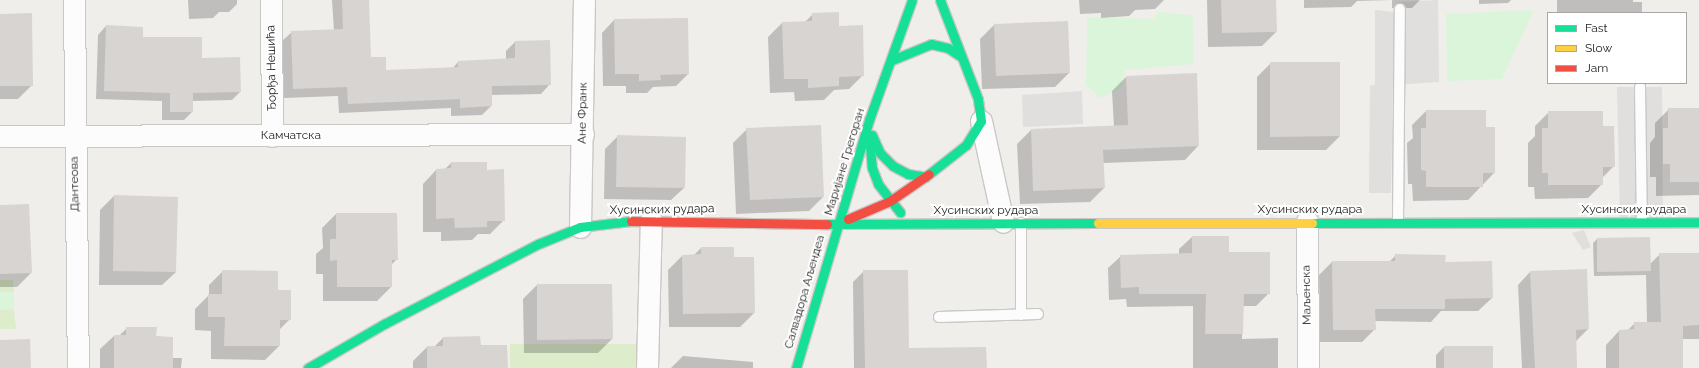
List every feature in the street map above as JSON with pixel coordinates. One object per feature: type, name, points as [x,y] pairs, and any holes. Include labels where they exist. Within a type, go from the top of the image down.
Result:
[{"type":"street","name":"Дантеова","points":[[74,0],[78,368]]},
{"type":"street","name":"Ђорђа Нешића","points":[[271,0],[272,136]]},
{"type":"street","name":"Ане Франк","points":[[580,226],[583,134],[584,0]]},
{"type":"street","name":"Маријане Грегоран","points":[[838,224],[869,120],[892,60],[912,0]]},
{"type":"street","points":[[940,0],[960,56],[978,99],[981,121],[1012,223]]},
{"type":"street","points":[[892,60],[922,46],[931,44],[948,48],[960,56]]},
{"type":"street","points":[[869,120],[876,145],[886,160],[900,171],[926,177]]},
{"type":"street","points":[[869,120],[872,168],[878,184],[890,201],[910,222]]},
{"type":"street","name":"Маријане Грегоран","points":[[838,224],[890,201],[926,177],[966,145],[981,121]]},
{"type":"street","name":"Камчатска","points":[[0,136],[583,134]]},
{"type":"street","points":[[647,368],[651,220]]},
{"type":"street","name":"Хусинских рудара","points":[[308,368],[384,324],[538,244],[580,226],[651,220],[838,224],[910,222],[1012,223],[1306,221],[1699,222]]},
{"type":"street","name":"Маљенска","points":[[1306,221],[1308,368]]},
{"type":"street","name":"Салвадора Аљендеа","points":[[796,368],[838,224]]},
{"type":"lane","points":[[1398,222],[1400,9]]},
{"type":"lane","points":[[1640,87],[1642,222]]},
{"type":"lane","points":[[1012,223],[1022,315]]},
{"type":"lane","points":[[939,317],[1038,314]]},
{"type":"green space","points":[[1534,10],[1502,79],[1447,81],[1446,14]]},
{"type":"green space","points":[[1158,12],[1193,15],[1194,64],[1125,70],[1121,88],[1101,98],[1086,85],[1087,17],[1153,19]]},
{"type":"green space","points":[[0,280],[13,280],[14,292],[0,292]]},
{"type":"green space","points":[[0,292],[14,292],[14,309],[0,310]]},
{"type":"green space","points":[[14,309],[16,329],[0,329],[0,310]]},
{"type":"green space","points":[[510,344],[648,344],[647,368],[510,368]]},
{"type":"shaded area","points":[[1438,0],[1439,82],[1393,85],[1391,193],[1369,193],[1370,86],[1375,85],[1375,10],[1395,12],[1397,2]]},
{"type":"shaded area","points":[[1617,87],[1662,87],[1663,222],[1620,222]]},
{"type":"shaded area","points":[[1082,91],[1083,124],[1023,127],[1022,95]]},
{"type":"shaded area","points":[[1584,230],[1591,247],[1583,250],[1572,233]]},
{"type":"building","points":[[342,0],[369,0],[371,57],[386,57],[386,70],[458,67],[458,61],[515,58],[515,41],[550,40],[551,85],[492,86],[492,106],[460,108],[460,99],[348,104],[347,87],[293,89],[291,31],[343,29]]},
{"type":"building","points":[[1221,0],[1276,0],[1277,32],[1222,33]]},
{"type":"building","points":[[839,12],[839,26],[863,25],[864,76],[839,77],[839,86],[808,88],[808,79],[784,79],[782,22],[812,21],[812,13]]},
{"type":"building","points":[[32,13],[33,86],[0,86],[0,14]]},
{"type":"building","points":[[688,18],[689,74],[660,75],[661,80],[639,81],[639,74],[615,74],[614,19]]},
{"type":"building","points":[[1068,21],[1070,73],[996,76],[994,24]]},
{"type":"building","points":[[106,25],[143,27],[143,37],[202,37],[202,58],[240,57],[241,92],[193,93],[193,112],[170,112],[170,93],[104,91]]},
{"type":"building","points":[[1270,62],[1340,62],[1340,136],[1270,137]]},
{"type":"building","points":[[1197,73],[1199,146],[1103,150],[1105,188],[1033,191],[1031,129],[1128,125],[1126,76]]},
{"type":"building","points":[[1668,108],[1699,108],[1699,182],[1670,182],[1670,164],[1663,164],[1663,128],[1668,128]]},
{"type":"building","points":[[1426,110],[1486,110],[1486,127],[1495,127],[1495,173],[1483,173],[1483,187],[1426,187],[1426,171],[1421,170],[1421,128],[1426,128]]},
{"type":"building","points":[[1548,111],[1603,111],[1603,126],[1614,126],[1615,167],[1603,167],[1603,185],[1548,185],[1548,173],[1542,173],[1542,128],[1548,128]]},
{"type":"building","points":[[821,125],[824,197],[750,200],[746,128]]},
{"type":"building","points":[[617,135],[686,137],[685,188],[616,187]]},
{"type":"building","points":[[451,162],[487,162],[487,170],[504,169],[505,221],[487,221],[487,227],[455,228],[454,218],[436,219],[436,169],[451,168]]},
{"type":"building","points":[[114,195],[178,197],[176,272],[113,271]]},
{"type":"building","points":[[29,204],[32,273],[0,274],[0,205]]},
{"type":"building","points":[[336,213],[397,213],[398,260],[392,260],[392,287],[337,287],[337,260],[330,261],[330,239],[336,239]]},
{"type":"building","points":[[1192,236],[1229,236],[1229,252],[1270,252],[1270,294],[1244,294],[1243,334],[1205,334],[1206,294],[1139,294],[1139,287],[1121,288],[1120,255],[1192,253]]},
{"type":"building","points":[[1650,237],[1651,271],[1597,272],[1597,238]]},
{"type":"building","points":[[701,247],[734,247],[734,257],[754,257],[755,313],[683,314],[682,255],[701,254]]},
{"type":"building","points":[[1659,253],[1699,253],[1699,325],[1683,326],[1683,368],[1619,368],[1619,330],[1634,329],[1634,322],[1661,322]]},
{"type":"building","points":[[1395,254],[1446,255],[1445,262],[1492,261],[1493,298],[1445,299],[1445,309],[1375,309],[1376,330],[1333,330],[1332,261],[1395,261]]},
{"type":"building","points":[[1587,269],[1589,329],[1576,330],[1577,368],[1535,368],[1530,271]]},
{"type":"building","points":[[222,270],[278,271],[278,290],[291,290],[291,320],[280,320],[280,346],[224,346],[225,317],[208,317],[208,294],[222,294]]},
{"type":"building","points":[[863,270],[908,270],[909,348],[986,347],[987,368],[865,368]]},
{"type":"building","points":[[537,284],[612,284],[613,339],[537,340]]},
{"type":"building","points":[[126,327],[157,327],[156,336],[173,337],[173,368],[114,368],[114,335],[126,335]]},
{"type":"building","points":[[480,336],[481,345],[507,345],[508,368],[427,368],[427,346],[443,346],[443,337]]},
{"type":"building","points":[[30,339],[31,368],[0,368],[0,340]]},
{"type":"building","points":[[1444,346],[1493,346],[1493,368],[1444,368]]},
{"type":"traffic: fast","points":[[796,368],[869,120],[912,0]]},
{"type":"traffic: fast","points":[[929,174],[966,145],[981,121],[978,99],[940,0]]},
{"type":"traffic: fast","points":[[892,60],[931,44],[948,48],[960,56]]},
{"type":"traffic: fast","points":[[869,135],[872,168],[878,184],[900,212]]},
{"type":"traffic: fast","points":[[872,135],[880,153],[893,166],[908,174],[926,177]]},
{"type":"traffic: fast","points":[[308,368],[384,324],[538,244],[580,227],[631,221]]},
{"type":"traffic: fast","points":[[1312,223],[1699,222]]},
{"type":"traffic: fast","points":[[827,224],[1098,223]]},
{"type":"traffic: slow","points":[[1098,223],[1312,223]]},
{"type":"traffic: jam","points":[[848,219],[890,201],[929,174]]},
{"type":"traffic: jam","points":[[631,221],[827,224]]}]
